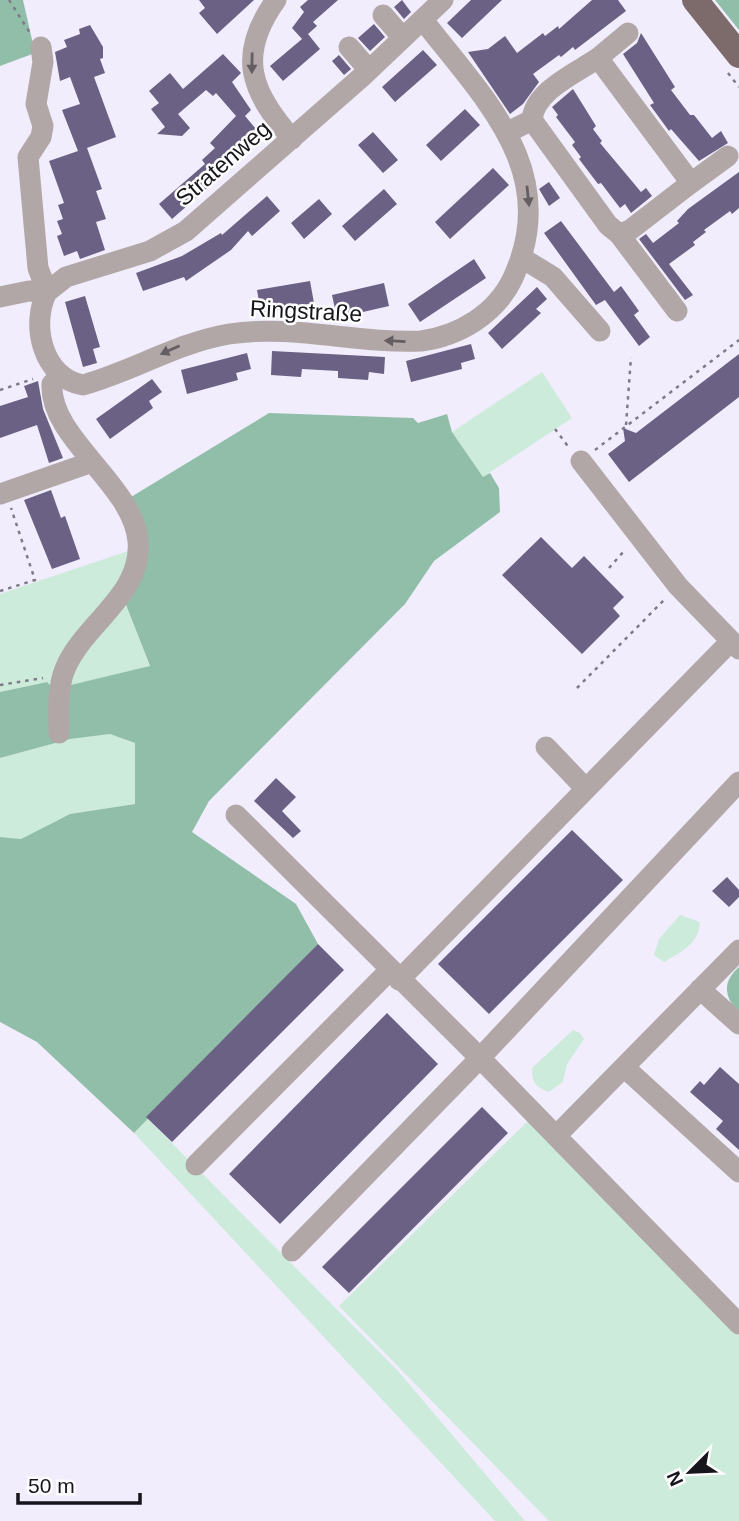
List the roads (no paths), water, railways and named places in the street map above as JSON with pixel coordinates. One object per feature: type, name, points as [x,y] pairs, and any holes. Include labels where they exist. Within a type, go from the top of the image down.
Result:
[{"type":"main road","points":[[695,0],[739,55]]},
{"type":"street","points":[[276,0],[253,50],[252,75],[263,104],[292,139]]},
{"type":"street","name":"Stratenweg","points":[[0,297],[29,291],[47,292],[66,277],[150,251],[186,231],[369,70],[443,0]]},
{"type":"street","points":[[383,15],[403,38]]},
{"type":"street","name":"Ringstraße","points":[[57,371],[83,385],[190,342],[232,334],[280,332],[402,342],[444,338],[489,311],[509,287],[522,258],[530,205],[522,161],[508,132],[423,20]]},
{"type":"street","points":[[628,33],[539,100],[532,110],[532,120],[608,225],[619,234],[677,312]]},
{"type":"street","points":[[41,47],[43,61],[37,104],[43,126],[41,137],[28,157],[38,268],[47,292],[42,302],[40,326],[43,349],[57,371],[52,384],[55,402],[92,462],[121,497],[133,517],[138,550],[131,579],[75,649],[63,674],[59,733]]},
{"type":"street","points":[[349,47],[369,70]]},
{"type":"street","points":[[598,58],[691,183]]},
{"type":"street","points":[[508,132],[532,120]]},
{"type":"street","points":[[619,234],[630,230],[728,156]]},
{"type":"street","points":[[522,258],[553,277],[600,331]]},
{"type":"street","points":[[196,1165],[735,645],[678,586],[640,533],[580,461]]},
{"type":"street","points":[[3,493],[92,462]]},
{"type":"street","points":[[547,747],[586,789]]},
{"type":"street","points":[[292,1251],[480,1058],[739,782]]},
{"type":"street","points":[[236,815],[480,1058],[739,1324]]},
{"type":"street","points":[[556,1136],[739,950]]},
{"type":"street","points":[[700,989],[739,1024]]},
{"type":"street","points":[[624,1067],[739,1172]]}]
